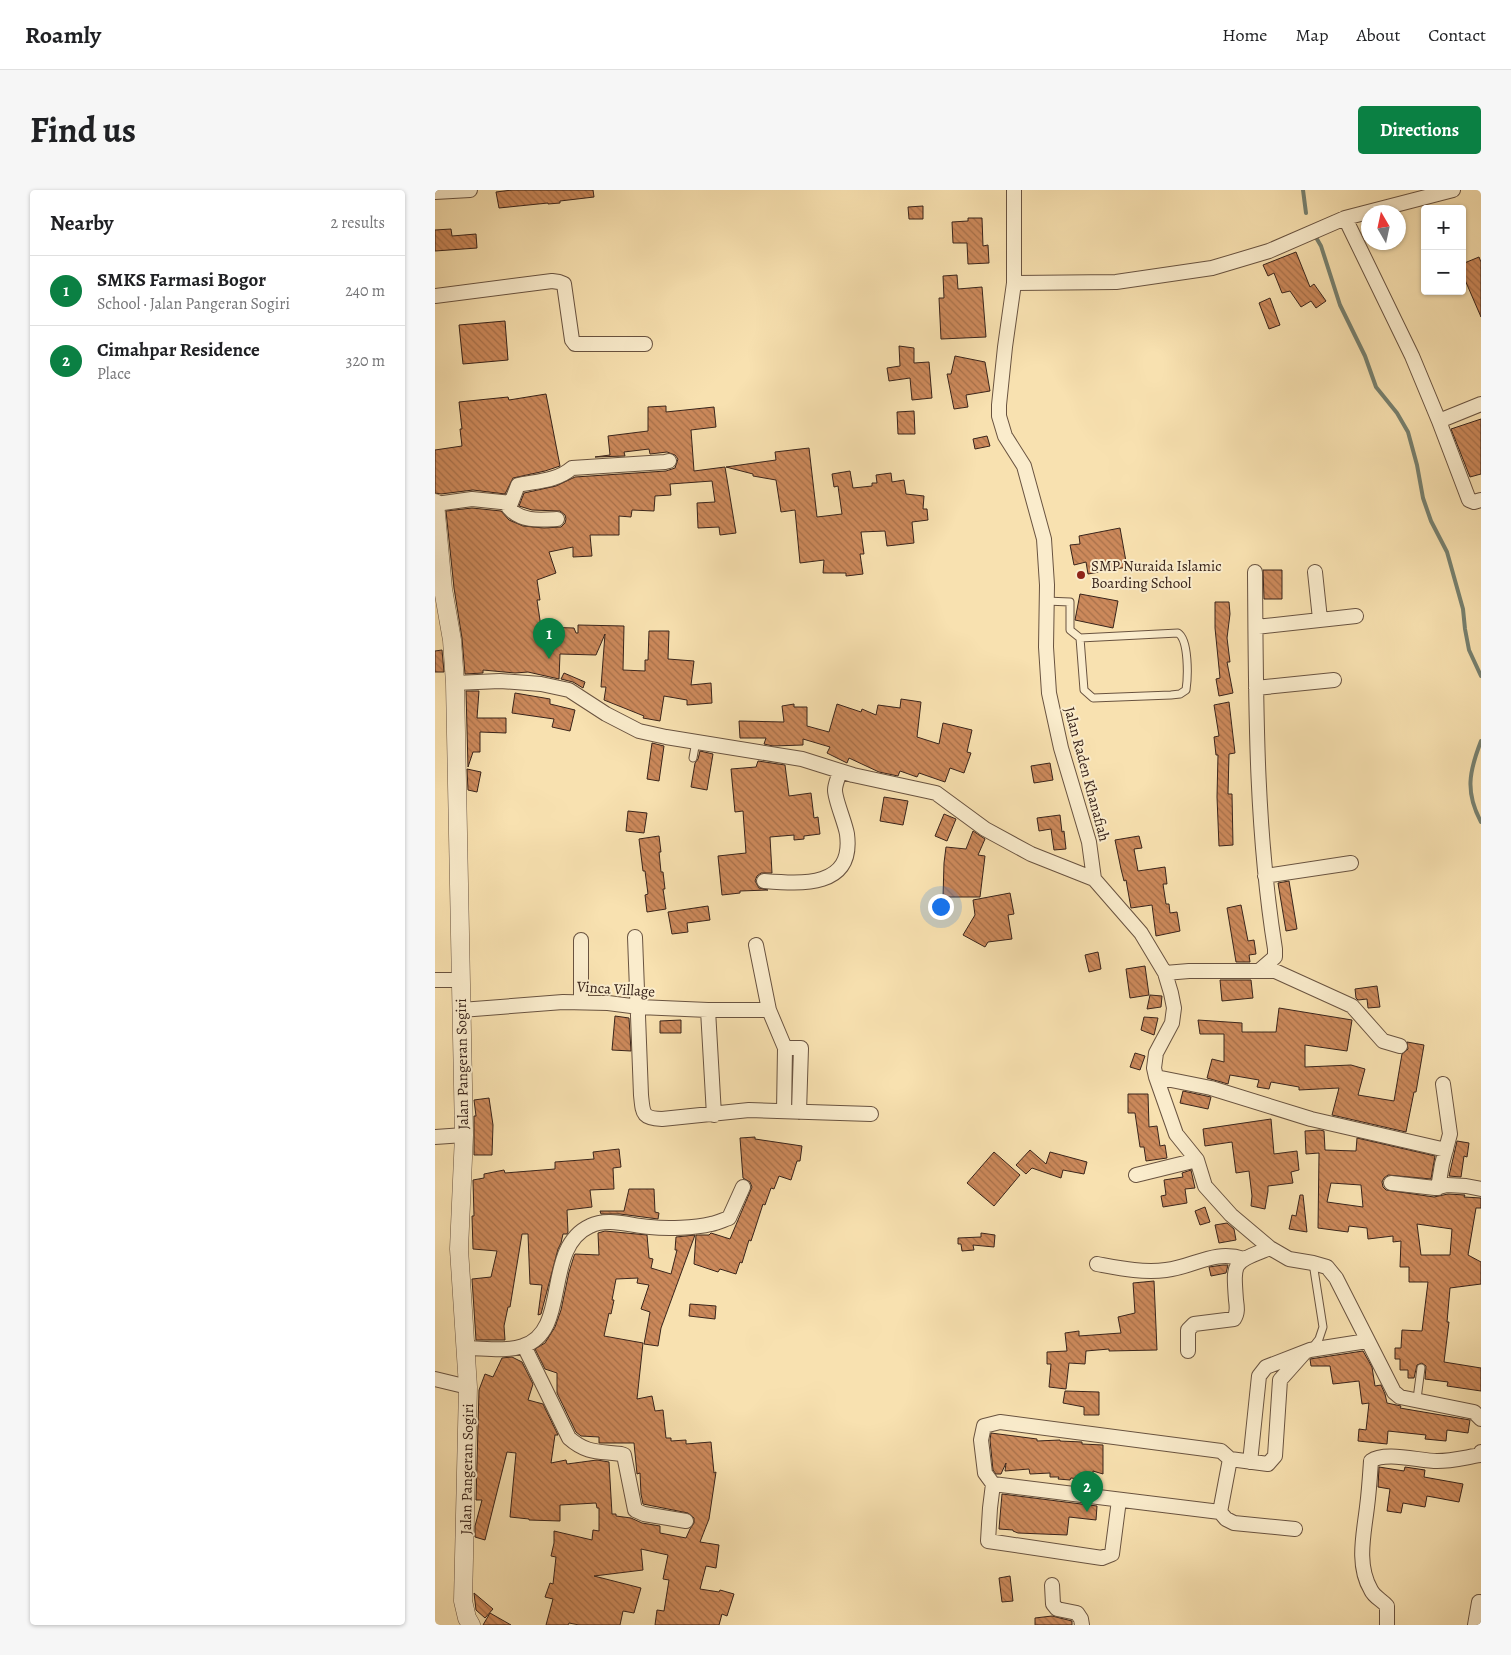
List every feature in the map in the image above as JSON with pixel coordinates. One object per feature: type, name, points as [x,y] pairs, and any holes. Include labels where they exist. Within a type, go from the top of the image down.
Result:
[{"type":"street","points":[[435,192],[470,190]]},
{"type":"street","name":"Jalan Raden Khanafiah","points":[[1014,190],[1014,283],[1002,376],[999,416],[1005,436],[1024,466],[1044,539],[1047,585],[1046,647],[1049,693],[1061,748],[1089,842],[1093,880]]},
{"type":"street","points":[[1014,283],[1116,282],[1175,275],[1212,268],[1269,251],[1345,218],[1453,190]]},
{"type":"street","points":[[1345,218],[1412,356],[1469,500],[1474,502],[1481,500]]},
{"type":"street","points":[[435,296],[552,281],[559,282],[564,284],[571,340],[575,344],[645,344]]},
{"type":"street","points":[[1439,421],[1481,404]]},
{"type":"street","points":[[557,519],[531,519],[515,515],[509,508],[518,485],[554,479],[572,468],[669,461]]},
{"type":"street","points":[[435,504],[473,499],[511,502]]},
{"type":"street","name":"Jalan Pangeran Sogiri","points":[[435,504],[455,683],[464,1135],[459,1248],[468,1386],[463,1602],[471,1625]]},
{"type":"street","points":[[1255,572],[1258,784],[1265,876],[1275,957],[1260,970]]},
{"type":"street","points":[[1315,572],[1320,619]]},
{"type":"street","points":[[1256,628],[1356,616]]},
{"type":"street","points":[[1256,688],[1334,680]]},
{"type":"street","points":[[455,683],[501,681],[541,684],[569,690],[606,714],[639,732],[802,759],[840,771],[936,793],[985,829],[1031,854],[1093,880],[1141,933],[1165,973],[1174,1008],[1172,1023],[1156,1053],[1154,1068],[1176,1134],[1197,1160],[1205,1186],[1231,1215],[1270,1248],[1289,1259],[1327,1267],[1336,1278],[1394,1392],[1400,1396],[1475,1412],[1481,1419]]},
{"type":"street","points":[[764,881],[785,883],[826,879],[841,869],[848,851],[847,834],[835,790],[840,771]]},
{"type":"street","points":[[1265,876],[1351,863]]},
{"type":"street","points":[[635,938],[641,1095],[643,1113],[647,1117],[651,1119],[714,1115],[749,1110],[871,1114]]},
{"type":"street","points":[[581,940],[581,1002]]},
{"type":"street","points":[[756,945],[769,1010],[785,1048],[783,1111]]},
{"type":"street","points":[[1165,973],[1189,970],[1275,971],[1351,1006],[1383,1041],[1400,1046]]},
{"type":"street","points":[[435,980],[461,980]]},
{"type":"street","name":"Vinca Village","points":[[461,1010],[563,1002],[708,1010],[769,1010]]},
{"type":"street","points":[[708,1010],[714,1115]]},
{"type":"street","points":[[785,1048],[801,1048],[799,1112]]},
{"type":"street","points":[[1156,1077],[1211,1088],[1311,1120],[1445,1150]]},
{"type":"street","points":[[1438,1188],[1450,1134],[1443,1084]]},
{"type":"street","points":[[435,1137],[464,1135]]},
{"type":"street","points":[[1136,1175],[1197,1160]]},
{"type":"street","points":[[1391,1182],[1438,1188],[1447,1185],[1481,1189]]},
{"type":"street","points":[[466,1348],[514,1349],[532,1342],[542,1331],[550,1316],[565,1254],[571,1241],[590,1225],[610,1222],[669,1228],[710,1225],[729,1218],[743,1187]]},
{"type":"street","points":[[1188,1350],[1188,1330],[1194,1324],[1234,1319],[1236,1316],[1234,1274],[1237,1264],[1270,1248]]},
{"type":"street","points":[[1097,1264],[1150,1271],[1175,1269],[1218,1256],[1236,1256],[1244,1259]]},
{"type":"street","points":[[1250,1462],[1259,1376],[1266,1367],[1307,1352],[1367,1341]]},
{"type":"street","points":[[524,1346],[569,1438],[587,1450],[624,1456],[635,1510],[644,1514],[686,1521]]},
{"type":"street","points":[[1119,1500],[1112,1554],[1102,1558],[988,1542],[993,1484],[985,1473],[981,1440],[984,1426],[1000,1422],[1221,1451],[1230,1459],[1268,1464],[1275,1456],[1280,1380],[1307,1352]]},
{"type":"street","points":[[435,1379],[468,1386]]},
{"type":"street","points":[[1387,1625],[1388,1608],[1371,1590],[1365,1573],[1362,1555],[1362,1537],[1368,1506],[1371,1461],[1388,1456],[1439,1461],[1481,1454]]},
{"type":"street","points":[[1220,1512],[1230,1459]]},
{"type":"street","points":[[993,1484],[1220,1512],[1226,1519],[1234,1523],[1295,1529]]},
{"type":"street","points":[[1052,1586],[1053,1604],[1057,1609],[1077,1613],[1082,1625]]},
{"type":"street","points":[[1475,1625],[1479,1602]]},
{"type":"lane","points":[[1046,602],[1070,602],[1070,630],[1080,638],[1178,633],[1182,635],[1185,642],[1188,680],[1186,690],[1180,694],[1171,695],[1093,698],[1084,690],[1080,638]]},
{"type":"lane","points":[[693,758],[696,741]]},
{"type":"lane","points":[[1307,1352],[1319,1339],[1323,1327],[1313,1263]]},
{"type":"lane","points":[[1417,1399],[1421,1368]]},
{"type":"building","points":[[512,190],[593,190],[594,197],[560,201],[560,203],[499,208],[496,192]]},
{"type":"building","points":[[923,206],[923,219],[909,219],[908,207]]},
{"type":"building","points":[[968,218],[982,218],[983,246],[988,245],[989,263],[968,264],[967,243],[953,243],[952,222],[968,221]]},
{"type":"building","points":[[451,229],[452,236],[476,234],[477,248],[435,251],[435,230]]},
{"type":"building","points":[[1296,252],[1310,287],[1314,284],[1326,301],[1316,308],[1311,301],[1301,307],[1290,291],[1282,293],[1274,273],[1268,276],[1263,265]]},
{"type":"building","points":[[1479,257],[1481,262],[1481,317],[1466,282],[1466,262]]},
{"type":"building","points":[[957,275],[958,289],[982,287],[986,337],[941,339],[939,298],[944,298],[943,276]]},
{"type":"building","points":[[1270,298],[1280,325],[1269,329],[1259,303]]},
{"type":"building","points":[[505,321],[508,360],[463,364],[459,325]]},
{"type":"building","points":[[899,346],[914,348],[914,363],[929,362],[932,398],[912,400],[910,378],[889,381],[887,368],[900,366]]},
{"type":"building","points":[[955,356],[985,362],[990,391],[966,395],[968,407],[954,409],[947,374],[951,374]]},
{"type":"building","points":[[546,394],[560,466],[513,478],[505,494],[473,490],[435,493],[435,450],[462,446],[459,402],[508,397],[509,400]]},
{"type":"building","points":[[666,406],[666,412],[714,407],[716,427],[691,430],[694,471],[725,467],[736,533],[720,535],[719,527],[698,528],[697,503],[715,502],[712,481],[670,484],[671,495],[655,496],[654,511],[632,510],[631,517],[619,516],[619,535],[590,535],[592,556],[573,557],[573,547],[549,552],[556,573],[537,580],[540,600],[537,600],[541,627],[574,628],[576,633],[578,633],[578,625],[624,626],[623,670],[645,671],[645,660],[648,660],[649,631],[669,631],[668,659],[694,661],[691,685],[711,683],[712,703],[687,705],[687,700],[664,696],[660,721],[643,718],[644,716],[604,700],[606,687],[601,687],[605,634],[596,655],[560,654],[559,679],[528,672],[515,673],[483,670],[483,673],[465,674],[446,511],[472,508],[501,511],[509,520],[523,526],[561,527],[566,519],[565,515],[560,511],[532,510],[519,506],[524,493],[556,486],[575,477],[666,471],[675,468],[678,459],[675,455],[667,452],[650,454],[649,449],[624,452],[625,456],[595,457],[610,455],[608,436],[648,431],[648,407]]},
{"type":"building","points":[[914,411],[915,434],[898,434],[897,412]]},
{"type":"building","points":[[1481,419],[1481,474],[1470,477],[1451,429]]},
{"type":"building","points":[[987,436],[990,446],[975,449],[973,439]]},
{"type":"building","points":[[809,448],[817,517],[842,514],[838,486],[834,487],[832,474],[850,471],[853,488],[872,486],[872,483],[877,483],[876,475],[891,473],[892,482],[904,480],[906,494],[924,496],[923,509],[927,509],[928,520],[912,522],[914,543],[887,546],[885,531],[861,532],[864,554],[860,554],[863,574],[846,576],[846,573],[823,573],[824,560],[800,563],[795,510],[781,512],[776,480],[753,476],[753,474],[726,467],[776,460],[775,452]]},
{"type":"building","points":[[1120,528],[1127,567],[1088,574],[1086,562],[1074,565],[1070,545],[1080,544],[1079,536]]},
{"type":"building","points":[[1263,570],[1282,570],[1282,599],[1264,599]]},
{"type":"building","points":[[1080,594],[1118,601],[1113,628],[1075,620]]},
{"type":"building","points":[[1215,602],[1229,602],[1230,614],[1227,638],[1230,662],[1227,662],[1233,693],[1219,696],[1216,679],[1220,678],[1215,628]]},
{"type":"building","points":[[442,650],[444,672],[435,672],[435,651]]},
{"type":"building","points":[[564,673],[585,682],[583,688],[573,682],[561,679]]},
{"type":"building","points":[[466,691],[479,691],[477,718],[506,718],[506,733],[480,732],[480,752],[473,752],[468,767]]},
{"type":"building","points":[[515,693],[550,699],[550,704],[575,710],[570,731],[552,727],[554,719],[512,713]]},
{"type":"building","points":[[901,699],[921,702],[917,737],[939,744],[943,723],[972,730],[967,752],[971,753],[964,773],[950,768],[945,782],[919,773],[917,777],[900,771],[898,776],[879,772],[849,758],[847,763],[827,753],[830,747],[803,739],[803,745],[773,746],[764,744],[766,738],[740,738],[739,721],[784,722],[782,706],[794,704],[794,707],[807,707],[807,726],[829,732],[837,704],[861,712],[862,709],[876,715],[878,705],[900,708]]},
{"type":"building","points":[[1229,702],[1235,753],[1229,754],[1228,794],[1232,794],[1233,845],[1219,846],[1218,755],[1216,755],[1214,737],[1219,736],[1214,705]]},
{"type":"building","points":[[652,743],[664,746],[659,781],[647,779]]},
{"type":"building","points":[[700,751],[713,754],[707,790],[691,787],[695,763]]},
{"type":"building","points":[[758,761],[785,765],[789,796],[811,793],[814,818],[818,817],[820,834],[804,836],[804,839],[794,840],[794,835],[770,837],[772,873],[761,873],[755,881],[759,888],[768,890],[740,891],[740,893],[722,895],[718,856],[746,853],[743,811],[735,812],[731,769],[756,767]]},
{"type":"building","points":[[1050,763],[1053,780],[1034,783],[1031,766]]},
{"type":"building","points":[[467,769],[481,772],[477,792],[468,790]]},
{"type":"building","points":[[884,797],[908,801],[903,825],[880,821]]},
{"type":"building","points":[[628,811],[647,813],[644,833],[626,831]]},
{"type":"building","points":[[944,814],[956,819],[947,841],[935,836]]},
{"type":"building","points":[[1060,815],[1066,849],[1054,850],[1051,829],[1039,831],[1037,818]]},
{"type":"building","points":[[973,831],[985,839],[978,855],[985,856],[980,897],[943,897],[946,847],[966,849]]},
{"type":"building","points":[[659,836],[661,852],[659,852],[661,872],[663,872],[666,909],[647,912],[645,895],[648,894],[639,839]]},
{"type":"building","points":[[1139,836],[1142,848],[1134,849],[1138,871],[1165,867],[1167,884],[1163,884],[1166,904],[1169,904],[1170,913],[1177,912],[1180,931],[1156,936],[1152,905],[1131,908],[1126,880],[1124,881],[1115,840]]},
{"type":"building","points":[[1289,881],[1297,929],[1286,931],[1278,883]]},
{"type":"building","points":[[1010,893],[1014,914],[1008,915],[1012,939],[988,942],[985,947],[963,935],[975,915],[973,900]]},
{"type":"building","points":[[1241,905],[1248,941],[1254,940],[1256,954],[1249,955],[1250,962],[1236,962],[1227,908]]},
{"type":"building","points":[[708,906],[710,920],[687,923],[688,932],[672,934],[668,912]]},
{"type":"building","points":[[1098,952],[1101,969],[1089,972],[1085,955]]},
{"type":"building","points":[[1145,966],[1149,995],[1130,998],[1126,969]]},
{"type":"building","points":[[1220,980],[1251,980],[1253,998],[1222,1001]]},
{"type":"building","points":[[1377,986],[1380,1007],[1368,1008],[1367,999],[1358,1000],[1356,998],[1355,989]]},
{"type":"building","points":[[1150,995],[1162,996],[1161,1007],[1147,1009]]},
{"type":"building","points":[[1279,1008],[1352,1020],[1347,1051],[1305,1045],[1305,1067],[1351,1065],[1365,1069],[1358,1095],[1394,1101],[1402,1054],[1408,1049],[1407,1042],[1424,1045],[1416,1092],[1414,1092],[1406,1132],[1332,1115],[1339,1088],[1299,1090],[1299,1087],[1271,1082],[1269,1089],[1257,1087],[1259,1080],[1230,1075],[1228,1084],[1207,1078],[1212,1059],[1224,1062],[1224,1034],[1200,1034],[1198,1020],[1242,1023],[1242,1032],[1276,1032]]},
{"type":"building","points":[[615,1016],[629,1018],[631,1051],[612,1050]]},
{"type":"building","points":[[1144,1017],[1158,1018],[1154,1035],[1141,1030]]},
{"type":"building","points":[[681,1020],[681,1033],[660,1033],[660,1021]]},
{"type":"building","points":[[1135,1053],[1145,1056],[1140,1070],[1130,1067]]},
{"type":"building","points":[[1183,1091],[1211,1097],[1208,1109],[1180,1103]]},
{"type":"building","points":[[1128,1094],[1148,1094],[1149,1127],[1157,1126],[1160,1146],[1165,1145],[1167,1158],[1146,1161],[1144,1147],[1140,1147],[1135,1113],[1128,1113]]},
{"type":"building","points":[[489,1098],[493,1125],[492,1155],[474,1155],[474,1116],[476,1116],[474,1100]]},
{"type":"building","points":[[1271,1119],[1274,1154],[1297,1151],[1299,1170],[1291,1172],[1293,1183],[1268,1186],[1265,1209],[1251,1206],[1252,1196],[1249,1171],[1236,1173],[1232,1142],[1205,1146],[1203,1129]]},
{"type":"building","points":[[1305,1131],[1324,1131],[1325,1150],[1356,1151],[1357,1138],[1435,1156],[1431,1179],[1388,1175],[1382,1182],[1386,1190],[1434,1197],[1448,1194],[1481,1198],[1481,1208],[1476,1208],[1468,1255],[1481,1262],[1481,1284],[1450,1288],[1447,1322],[1449,1322],[1444,1362],[1481,1368],[1481,1391],[1447,1386],[1448,1382],[1425,1379],[1426,1366],[1422,1363],[1417,1365],[1414,1378],[1408,1378],[1408,1370],[1400,1370],[1400,1359],[1395,1359],[1395,1348],[1401,1348],[1402,1330],[1422,1331],[1428,1282],[1409,1282],[1409,1267],[1400,1267],[1401,1241],[1393,1242],[1393,1236],[1368,1239],[1367,1228],[1349,1226],[1348,1232],[1318,1228],[1319,1153],[1306,1154]],"holes":[[[1331,1183],[1361,1185],[1363,1207],[1327,1202]],[[1417,1224],[1452,1229],[1450,1255],[1421,1255]]]},
{"type":"building","points":[[755,1137],[755,1139],[802,1146],[800,1161],[797,1161],[791,1180],[779,1176],[774,1189],[771,1188],[736,1274],[720,1269],[718,1272],[694,1264],[696,1235],[709,1235],[711,1233],[730,1239],[752,1187],[750,1182],[743,1178],[740,1138]]},
{"type":"building","points":[[1457,1141],[1469,1143],[1467,1157],[1464,1156],[1461,1177],[1449,1176]]},
{"type":"building","points":[[619,1149],[621,1167],[613,1168],[614,1189],[590,1190],[592,1207],[567,1210],[568,1232],[563,1234],[558,1249],[541,1314],[538,1315],[542,1285],[530,1284],[528,1234],[522,1234],[510,1307],[508,1307],[504,1326],[505,1340],[476,1340],[472,1279],[491,1277],[497,1251],[473,1249],[473,1180],[484,1178],[484,1174],[504,1170],[505,1173],[555,1169],[555,1162],[594,1159],[593,1152]]},
{"type":"building","points":[[1030,1150],[1046,1164],[1050,1152],[1087,1162],[1084,1174],[1063,1170],[1061,1178],[1032,1168],[1026,1174],[1016,1165]]},
{"type":"building","points":[[994,1152],[1020,1175],[994,1206],[967,1183]]},
{"type":"building","points":[[1191,1170],[1195,1188],[1185,1189],[1187,1203],[1163,1207],[1161,1196],[1166,1195],[1164,1180],[1183,1177],[1182,1173]]},
{"type":"building","points":[[629,1189],[654,1189],[655,1212],[659,1213],[658,1219],[620,1214],[601,1214],[600,1211],[624,1211]]},
{"type":"building","points":[[1300,1195],[1303,1195],[1307,1232],[1289,1229],[1292,1215],[1296,1216]]},
{"type":"building","points":[[1205,1207],[1210,1222],[1200,1225],[1195,1211]]},
{"type":"building","points":[[1227,1223],[1234,1229],[1236,1240],[1219,1243],[1215,1225]]},
{"type":"building","points":[[605,1231],[647,1235],[649,1258],[653,1259],[651,1268],[671,1274],[677,1250],[675,1250],[676,1237],[695,1235],[661,1328],[658,1346],[644,1344],[650,1312],[641,1309],[649,1285],[637,1283],[638,1278],[616,1279],[612,1300],[614,1300],[604,1336],[643,1343],[637,1399],[652,1396],[655,1411],[663,1410],[666,1438],[671,1438],[671,1441],[686,1440],[686,1444],[711,1442],[714,1473],[716,1472],[709,1519],[700,1542],[719,1545],[716,1568],[706,1566],[700,1589],[719,1592],[720,1590],[734,1594],[727,1616],[722,1614],[719,1625],[655,1625],[657,1610],[664,1611],[669,1580],[663,1579],[668,1555],[641,1549],[643,1570],[594,1576],[641,1588],[634,1613],[623,1611],[620,1625],[579,1625],[569,1623],[568,1625],[546,1625],[553,1599],[545,1597],[550,1583],[553,1584],[556,1557],[551,1556],[554,1531],[592,1540],[593,1530],[599,1531],[599,1508],[597,1508],[596,1503],[560,1505],[560,1521],[510,1517],[516,1453],[507,1452],[485,1540],[475,1537],[475,1526],[482,1500],[476,1500],[479,1390],[485,1374],[493,1377],[502,1358],[512,1357],[522,1362],[533,1384],[528,1400],[543,1404],[558,1435],[555,1435],[551,1463],[566,1460],[567,1464],[597,1460],[609,1462],[612,1514],[616,1514],[616,1516],[660,1526],[660,1533],[686,1538],[694,1523],[694,1518],[688,1513],[643,1504],[640,1473],[637,1474],[634,1443],[599,1443],[599,1437],[581,1436],[576,1432],[557,1393],[557,1373],[545,1369],[535,1349],[545,1343],[555,1327],[575,1254],[599,1255],[598,1233]]},
{"type":"building","points":[[981,1233],[995,1235],[994,1247],[973,1245],[974,1250],[962,1251],[961,1244],[958,1244],[958,1238],[981,1237]]},
{"type":"building","points":[[1228,1265],[1226,1273],[1211,1276],[1209,1267]]},
{"type":"building","points":[[1154,1281],[1157,1350],[1109,1351],[1109,1349],[1086,1351],[1085,1364],[1069,1363],[1066,1389],[1049,1387],[1051,1364],[1047,1364],[1047,1352],[1067,1351],[1065,1333],[1079,1331],[1079,1336],[1121,1333],[1118,1317],[1135,1313],[1133,1283]]},
{"type":"building","points":[[690,1304],[716,1306],[715,1319],[689,1316]]},
{"type":"building","points":[[1363,1351],[1372,1367],[1375,1386],[1381,1385],[1387,1403],[1401,1406],[1400,1408],[1470,1420],[1468,1433],[1447,1430],[1446,1441],[1425,1439],[1426,1435],[1388,1431],[1387,1444],[1358,1441],[1359,1429],[1366,1430],[1369,1403],[1362,1404],[1359,1381],[1333,1384],[1330,1366],[1311,1366],[1310,1359]]},
{"type":"building","points":[[1065,1391],[1099,1392],[1099,1415],[1084,1415],[1084,1407],[1063,1403]]},
{"type":"building","points":[[991,1433],[1037,1439],[1037,1441],[1060,1440],[1103,1445],[1103,1474],[1093,1471],[1093,1479],[1058,1479],[1059,1477],[1050,1477],[1050,1473],[1030,1474],[1029,1469],[1005,1471],[1006,1463],[1001,1474],[996,1474],[993,1470]]},
{"type":"building","points":[[1379,1467],[1404,1471],[1405,1467],[1425,1470],[1424,1477],[1463,1484],[1459,1502],[1427,1496],[1425,1507],[1403,1503],[1401,1513],[1387,1511],[1390,1489],[1378,1487]]},
{"type":"building","points":[[1002,1494],[1097,1506],[1096,1520],[1069,1517],[1067,1535],[1018,1533],[1013,1530],[999,1529]]},
{"type":"building","points":[[1010,1576],[1013,1601],[1002,1602],[999,1578]]},
{"type":"building","points":[[474,1593],[493,1609],[485,1618],[476,1610]]},
{"type":"building","points":[[490,1613],[511,1625],[483,1625]]},
{"type":"building","points":[[1052,1616],[1072,1621],[1072,1625],[1035,1625],[1035,1618]]},
{"type":"waterway","points":[[1303,190],[1306,213]]},
{"type":"waterway","points":[[1314,234],[1321,246],[1340,305],[1365,356],[1376,387],[1397,413],[1408,432],[1423,498],[1431,521],[1447,552],[1463,609],[1469,650],[1481,676]]},
{"type":"waterway","points":[[1481,741],[1474,763],[1471,782],[1473,801],[1481,822]]},
{"type":"place","name":"SMP Nuraida Islamic Boarding School","points":[[1081,575]]},
{"type":"place","name":"SMKS Farmasi Bogor","points":[[549,659]]},
{"type":"place","name":"Cimahpar Residence","points":[[1087,1512]]}]
